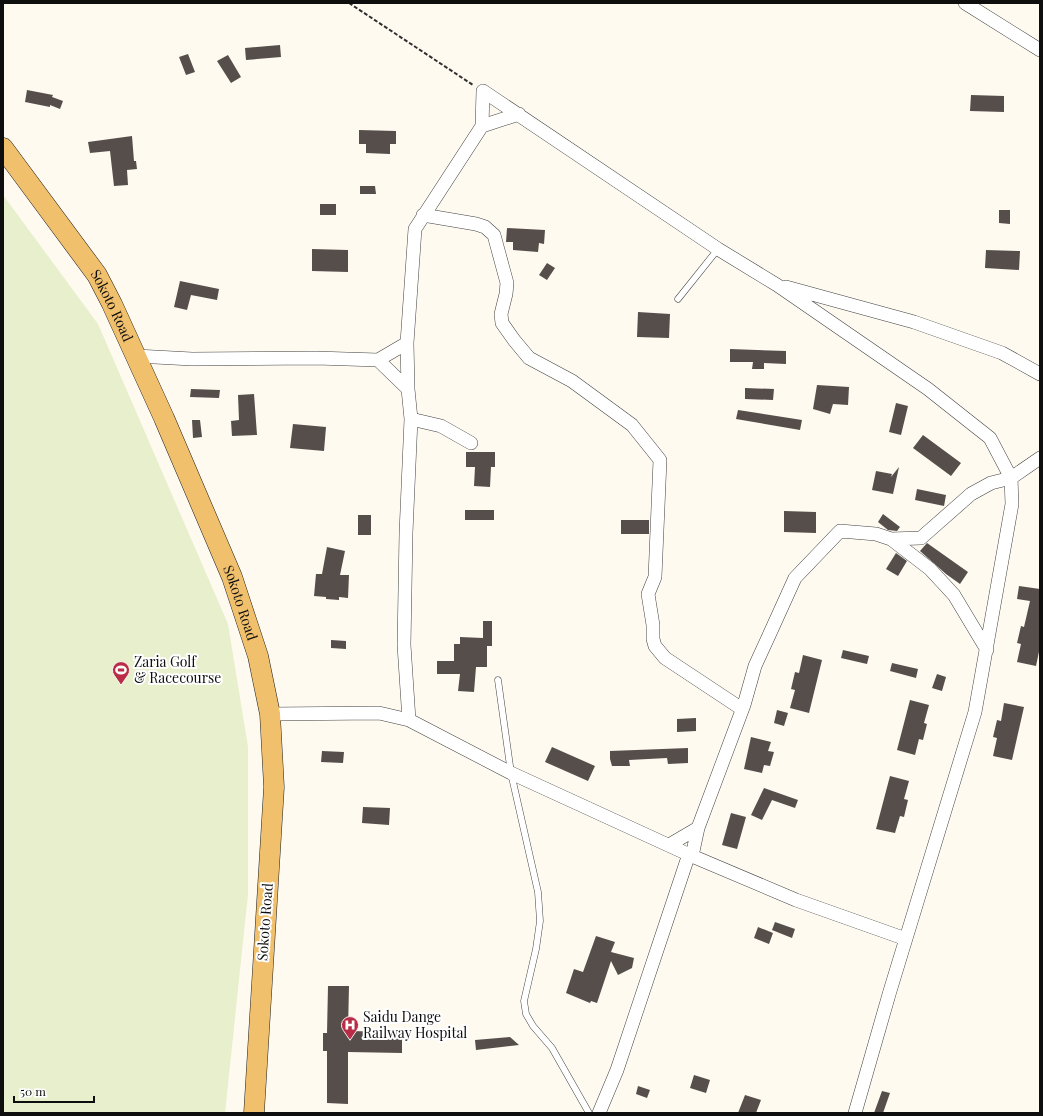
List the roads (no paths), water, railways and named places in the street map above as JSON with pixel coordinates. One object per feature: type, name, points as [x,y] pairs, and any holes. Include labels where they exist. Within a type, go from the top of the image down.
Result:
[{"type":"main road","name":"Sokoto Road","points":[[3,148],[97,275],[112,304],[232,577],[258,656],[270,714],[273,746],[273,803],[256,1045],[254,1113]]},
{"type":"main road","name":"Sokoto Road","points":[[3,167],[85,279],[101,307],[153,421],[220,580],[246,658],[257,715],[261,787],[241,1113]]},
{"type":"street","points":[[965,3],[1040,50]]},
{"type":"street","points":[[409,720],[404,645],[406,533],[411,419],[408,389],[407,343],[415,229],[482,126],[483,91],[718,249],[776,285],[928,389],[990,438],[1011,478],[1012,504],[975,712],[855,1113]]},
{"type":"street","points":[[482,126],[518,114]]},
{"type":"street","points":[[423,215],[476,224],[485,227],[494,234],[507,283],[501,314],[502,323],[514,340],[529,358],[572,381],[632,425],[660,460],[655,577],[648,594],[655,646],[665,658],[742,709]]},
{"type":"street","points":[[776,285],[914,322],[1002,354],[1040,374]]},
{"type":"street","points":[[136,356],[192,359],[316,358],[378,360],[407,343]]},
{"type":"street","points":[[378,360],[408,389]]},
{"type":"street","points":[[411,419],[441,426],[471,443]]},
{"type":"street","points":[[890,539],[921,538],[971,494],[991,482],[1011,478],[1040,458]]},
{"type":"street","points":[[599,1113],[617,1070],[698,828],[742,709],[755,666],[795,578],[840,531],[876,534],[890,539],[930,569],[954,595],[987,650]]},
{"type":"street","points":[[270,714],[379,713],[409,720],[511,773],[690,855],[796,900],[906,939]]},
{"type":"street","points":[[669,845],[698,828]]},
{"type":"lane","points":[[678,299],[718,249]]},
{"type":"lane","points":[[498,680],[511,773],[538,892],[540,921],[536,949],[524,1001],[526,1014],[533,1026],[552,1048],[589,1113]]},
{"type":"place","name":"Zaria Golf & Racecourse","points":[[121,685]]},
{"type":"place","name":"Saidu Dange Railway Hospital","points":[[350,1040]]}]
